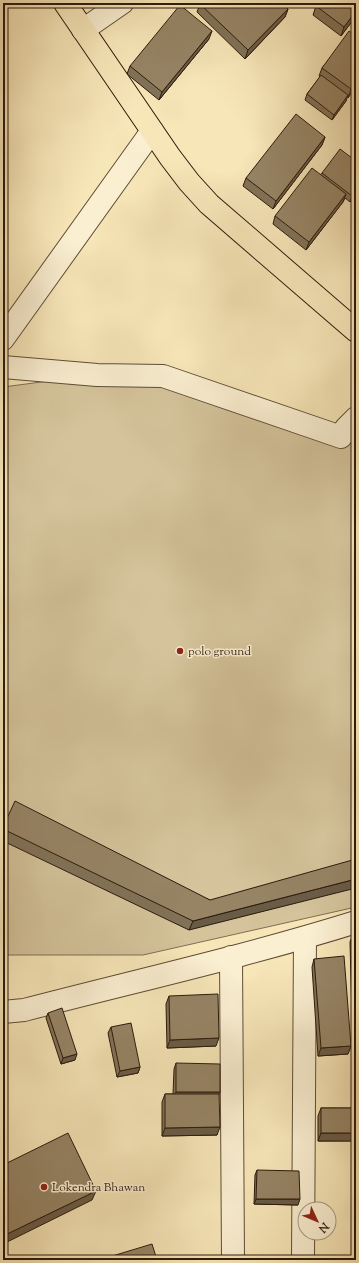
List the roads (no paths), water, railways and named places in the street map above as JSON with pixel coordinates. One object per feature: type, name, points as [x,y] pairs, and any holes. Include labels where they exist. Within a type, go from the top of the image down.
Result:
[{"type":"main road","points":[[65,3],[152,131],[189,182],[209,204],[356,331]]},
{"type":"street","points":[[84,30],[122,3]]},
{"type":"street","points":[[3,339],[152,131]]},
{"type":"street","points":[[3,366],[97,375],[163,376],[341,437],[346,428],[356,418]]},
{"type":"street","points":[[3,1012],[24,1010],[305,938],[356,922]]},
{"type":"street","points":[[303,1260],[305,938]]},
{"type":"street","points":[[231,957],[233,1260]]},
{"type":"place","name":"polo ground","points":[[180,651]]},
{"type":"place","name":"Lokendra Bhawan","points":[[44,1187]]}]
